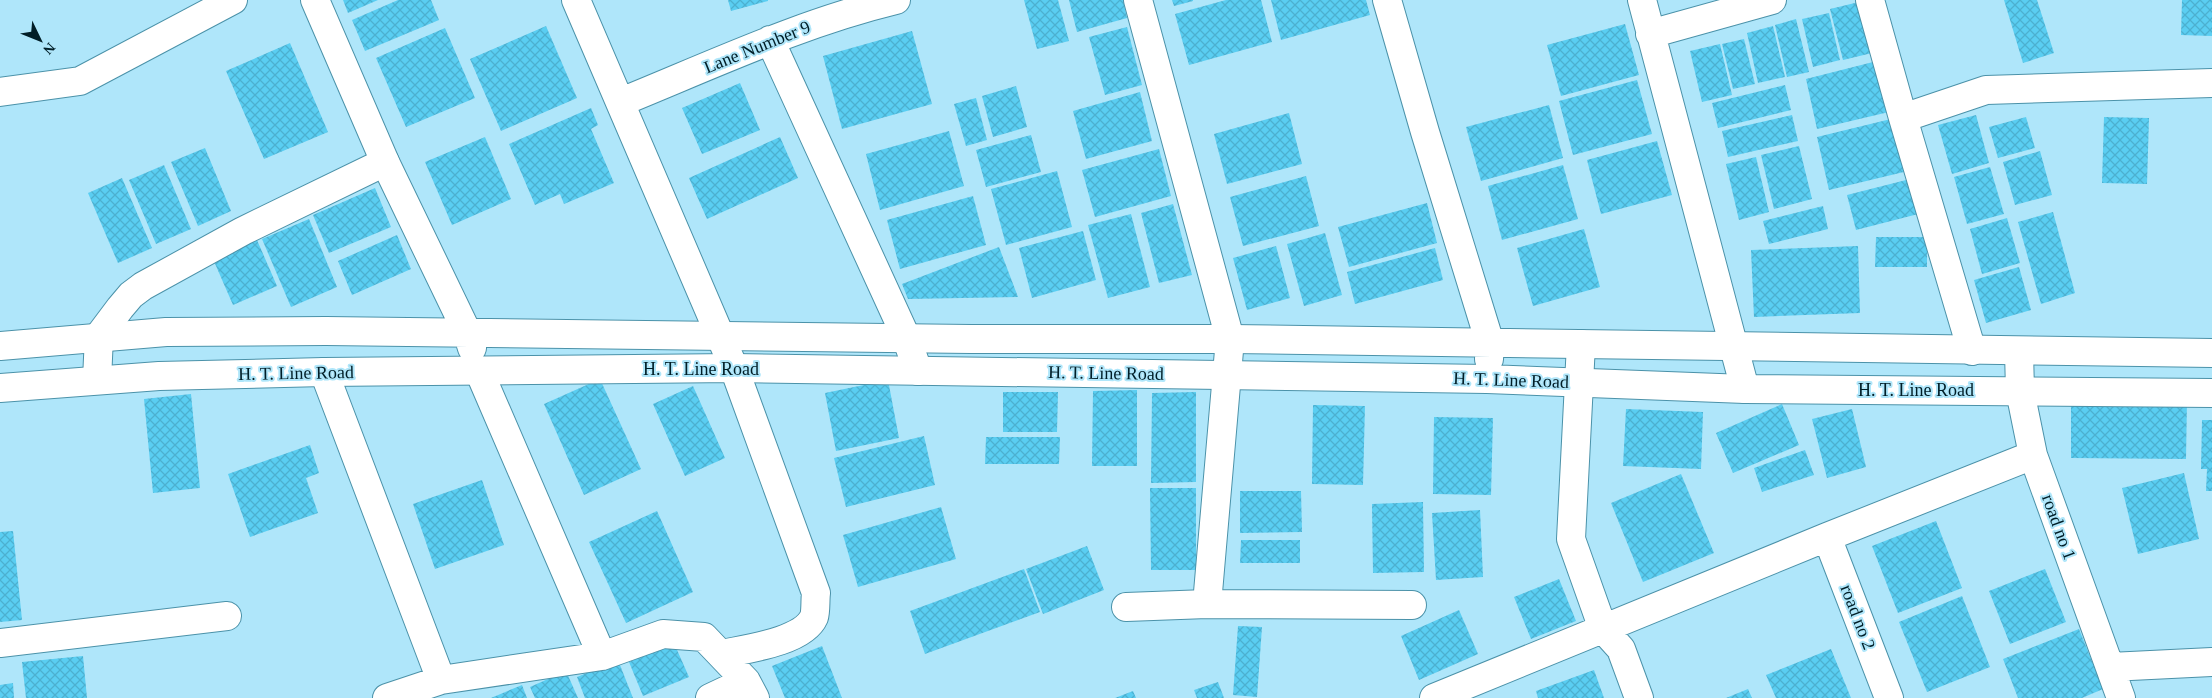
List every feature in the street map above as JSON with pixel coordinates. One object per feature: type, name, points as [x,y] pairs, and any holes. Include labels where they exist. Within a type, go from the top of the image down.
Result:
[{"type":"street","points":[[0,92],[80,81],[233,0]]},
{"type":"street","points":[[315,0],[385,162],[467,332],[479,371],[602,656]]},
{"type":"street","points":[[576,0],[622,102],[734,368],[816,593],[814,617],[800,632],[780,641],[722,654]]},
{"type":"street","name":"Lane Number 9","points":[[622,102],[770,40],[851,11],[896,0]]},
{"type":"street","points":[[1138,0],[1230,339],[1208,604]]},
{"type":"street","points":[[1388,0],[1425,132],[1490,343],[1487,379]]},
{"type":"street","points":[[1642,0],[1745,389]]},
{"type":"street","points":[[1650,34],[1772,0]]},
{"type":"street","points":[[1870,0],[1972,351]]},
{"type":"street","points":[[770,40],[906,337],[918,370]]},
{"type":"street","points":[[1903,118],[1986,90],[2212,83]]},
{"type":"street","points":[[97,380],[100,336],[125,302],[143,286],[242,231],[385,162]]},
{"type":"street","name":"H. T. Line Road","points":[[0,346],[100,336],[175,332],[467,332],[1734,345],[1972,351],[2212,353]]},
{"type":"street","points":[[1581,344],[1571,539],[1603,629],[1621,649],[1639,698]]},
{"type":"street","name":"road no 1","points":[[2019,351],[2020,391],[2033,456],[2121,698]]},
{"type":"street","name":"H. T. Line Road","points":[[0,388],[97,380],[324,372],[734,368],[1487,379],[1745,389],[2212,393]]},
{"type":"street","points":[[324,372],[441,680]]},
{"type":"street","points":[[1434,698],[1827,537],[2033,456]]},
{"type":"street","name":"road no 2","points":[[1827,537],[1889,698]]},
{"type":"street","points":[[1126,608],[1208,604],[1412,605]]},
{"type":"street","points":[[0,643],[227,616]]},
{"type":"street","points":[[387,698],[441,680],[602,656],[663,634],[704,637],[722,654],[751,690],[710,698]]},
{"type":"street","points":[[2110,667],[2212,662]]},
{"type":"building","points":[[343,0],[378,0],[348,13]]},
{"type":"building","points":[[398,0],[431,0],[439,20],[365,51],[352,20]]},
{"type":"building","points":[[728,0],[768,0],[768,1],[731,11]]},
{"type":"building","points":[[1024,0],[1058,0],[1069,41],[1037,49]]},
{"type":"building","points":[[1069,0],[1123,0],[1127,18],[1077,32]]},
{"type":"building","points":[[1172,0],[1193,0],[1193,1],[1174,6]]},
{"type":"building","points":[[1226,0],[1261,0],[1272,42],[1189,65],[1175,14]]},
{"type":"building","points":[[1271,0],[1366,0],[1370,15],[1281,40]]},
{"type":"building","points":[[2004,0],[2037,0],[2054,53],[2023,63]]},
{"type":"building","points":[[2182,0],[2212,0],[2212,36],[2181,35]]},
{"type":"building","points":[[1859,2],[1872,53],[1843,60],[1830,9]]},
{"type":"building","points":[[1829,13],[1840,60],[1813,67],[1802,19]]},
{"type":"building","points":[[1796,19],[1809,72],[1787,77],[1775,25]]},
{"type":"building","points":[[1625,24],[1639,75],[1561,96],[1547,45]]},
{"type":"building","points":[[546,26],[577,98],[501,131],[470,59]]},
{"type":"building","points":[[1773,26],[1785,77],[1758,83],[1747,33]]},
{"type":"building","points":[[1127,27],[1142,85],[1105,95],[1089,37]]},
{"type":"building","points":[[445,28],[475,98],[406,127],[376,58]]},
{"type":"building","points":[[912,31],[932,104],[842,129],[823,56]]},
{"type":"building","points":[[1744,39],[1755,84],[1733,89],[1722,44]]},
{"type":"building","points":[[290,43],[328,132],[264,159],[226,71]]},
{"type":"building","points":[[1720,44],[1732,95],[1702,102],[1690,51]]},
{"type":"building","points":[[1877,61],[1889,112],[1817,129],[1806,79]]},
{"type":"building","points":[[1637,80],[1652,134],[1573,155],[1559,101]]},
{"type":"building","points":[[740,83],[760,130],[702,154],[682,108]]},
{"type":"building","points":[[1785,85],[1791,110],[1718,128],[1712,103]]},
{"type":"building","points":[[1016,86],[1027,127],[993,137],[982,96]]},
{"type":"building","points":[[1140,92],[1152,141],[1086,159],[1073,111]]},
{"type":"building","points":[[976,98],[987,140],[966,146],[954,104]]},
{"type":"building","points":[[1549,105],[1563,158],[1481,181],[1466,127]]},
{"type":"building","points":[[591,108],[598,125],[591,129],[614,183],[564,204],[560,194],[535,205],[509,144]]},
{"type":"building","points":[[1289,113],[1302,164],[1227,184],[1214,134]]},
{"type":"building","points":[[1792,115],[1798,141],[1728,157],[1722,131]]},
{"type":"building","points":[[1976,115],[1989,163],[1952,174],[1938,125]]},
{"type":"building","points":[[2026,117],[2035,148],[1998,158],[1989,127]]},
{"type":"building","points":[[2104,117],[2149,118],[2147,184],[2102,183]]},
{"type":"building","points":[[1895,118],[1908,171],[1829,190],[1817,137]]},
{"type":"building","points":[[949,131],[964,186],[880,210],[866,154]]},
{"type":"building","points":[[1031,135],[1041,172],[986,187],[976,150]]},
{"type":"building","points":[[485,137],[511,199],[452,225],[425,162]]},
{"type":"building","points":[[780,137],[798,178],[707,219],[689,178]]},
{"type":"building","points":[[1657,141],[1672,195],[1601,214],[1587,160]]},
{"type":"building","points":[[1799,146],[1812,199],[1774,209],[1761,155]]},
{"type":"building","points":[[205,148],[231,211],[198,226],[171,162]]},
{"type":"building","points":[[1159,149],[1171,196],[1095,217],[1082,170]]},
{"type":"building","points":[[2040,151],[2052,195],[2015,205],[2003,162]]},
{"type":"building","points":[[1756,157],[1769,212],[1739,220],[1726,164]]},
{"type":"building","points":[[164,165],[191,229],[156,244],[129,180]]},
{"type":"building","points":[[1563,165],[1578,219],[1502,240],[1488,186]]},
{"type":"building","points":[[1990,167],[2004,214],[1967,224],[1954,177]]},
{"type":"building","points":[[1057,171],[1072,227],[1006,245],[991,189]]},
{"type":"building","points":[[1306,176],[1319,226],[1243,246],[1230,197]]},
{"type":"building","points":[[122,178],[152,248],[118,263],[88,193]]},
{"type":"building","points":[[1914,178],[1922,213],[1856,230],[1847,195]]},
{"type":"building","points":[[375,188],[391,227],[329,253],[313,215]]},
{"type":"building","points":[[973,196],[986,245],[900,269],[887,220]]},
{"type":"building","points":[[1427,203],[1437,243],[1349,267],[1338,227]]},
{"type":"building","points":[[1173,204],[1192,275],[1159,283],[1141,213]]},
{"type":"building","points":[[1823,206],[1828,229],[1769,244],[1763,221]]},
{"type":"building","points":[[2053,212],[2075,293],[2041,304],[2018,222]]},
{"type":"building","points":[[1131,214],[1150,287],[1108,298],[1088,225]]},
{"type":"building","points":[[2007,218],[2020,263],[1982,274],[1970,229]]},
{"type":"building","points":[[309,219],[337,287],[291,307],[262,239]]},
{"type":"building","points":[[1584,229],[1600,287],[1533,306],[1517,248]]},
{"type":"building","points":[[1083,231],[1096,280],[1032,298],[1019,248]]},
{"type":"building","points":[[1325,233],[1342,295],[1304,306],[1287,244]]},
{"type":"building","points":[[397,235],[411,269],[352,295],[338,261]]},
{"type":"building","points":[[1876,237],[1927,237],[1927,267],[1875,267]]},
{"type":"building","points":[[257,240],[277,286],[233,305],[213,259]]},
{"type":"building","points":[[1276,246],[1290,298],[1247,310],[1233,258]]},
{"type":"building","points":[[1858,246],[1860,313],[1754,317],[1751,250]]},
{"type":"building","points":[[999,247],[1018,297],[908,299],[902,284]]},
{"type":"building","points":[[1435,248],[1443,280],[1355,304],[1347,272]]},
{"type":"building","points":[[2019,267],[2031,310],[1986,323],[1974,280]]},
{"type":"building","points":[[600,379],[641,469],[584,495],[544,404]]},
{"type":"building","points":[[888,380],[899,438],[836,451],[825,393]]},
{"type":"building","points":[[693,386],[725,458],[685,476],[653,404]]},
{"type":"building","points":[[1137,390],[1137,466],[1092,466],[1093,391]]},
{"type":"building","points":[[1003,392],[1058,392],[1057,432],[1003,432]]},
{"type":"building","points":[[1196,392],[1196,482],[1151,483],[1152,393]]},
{"type":"building","points":[[191,394],[200,488],[153,493],[144,399]]},
{"type":"building","points":[[2071,399],[2187,400],[2186,459],[2071,458]]},
{"type":"building","points":[[1782,404],[1799,445],[1733,473],[1716,433]]},
{"type":"building","points":[[1313,405],[1365,406],[1363,485],[1312,484]]},
{"type":"building","points":[[1626,409],[1703,412],[1701,469],[1623,466]]},
{"type":"building","points":[[1852,409],[1866,467],[1827,478],[1812,419]]},
{"type":"building","points":[[1434,417],[1493,418],[1491,495],[1433,494]]},
{"type":"building","points":[[2202,420],[2212,420],[2212,491],[2206,491],[2207,469],[2201,469]]},
{"type":"building","points":[[924,436],[935,485],[846,507],[834,458]]},
{"type":"building","points":[[986,437],[1060,437],[1059,464],[985,464]]},
{"type":"building","points":[[310,445],[319,473],[306,478],[318,513],[250,537],[228,474]]},
{"type":"building","points":[[1805,450],[1814,475],[1762,492],[1754,468]]},
{"type":"building","points":[[2184,473],[2199,539],[2138,554],[2122,488]]},
{"type":"building","points":[[1681,474],[1714,553],[1643,582],[1611,503]]},
{"type":"building","points":[[482,480],[504,545],[435,569],[413,504]]},
{"type":"building","points":[[1150,488],[1196,488],[1196,570],[1151,570]]},
{"type":"building","points":[[1240,491],[1301,491],[1302,532],[1240,533]]},
{"type":"building","points":[[1423,502],[1424,572],[1373,573],[1372,504]]},
{"type":"building","points":[[941,507],[956,559],[858,587],[843,535]]},
{"type":"building","points":[[1480,510],[1483,577],[1436,580],[1432,513]]},
{"type":"building","points":[[657,511],[693,592],[626,623],[589,542]]},
{"type":"building","points":[[1936,521],[1962,588],[1898,613],[1872,546]]},
{"type":"building","points":[[13,531],[22,620],[0,622],[0,532]]},
{"type":"building","points":[[1241,540],[1300,540],[1300,563],[1240,563]]},
{"type":"building","points":[[1087,546],[1104,590],[1043,614],[1026,569]]},
{"type":"building","points":[[1024,569],[1040,612],[925,654],[910,611]]},
{"type":"building","points":[[2045,569],[2066,622],[2010,644],[1989,591]]},
{"type":"building","points":[[1559,579],[1576,621],[1531,639],[1514,597]]},
{"type":"building","points":[[1962,596],[1990,667],[1927,692],[1899,622]]},
{"type":"building","points":[[1459,610],[1478,654],[1419,680],[1401,636]]},
{"type":"building","points":[[1238,626],[1262,627],[1257,697],[1233,695]]},
{"type":"building","points":[[2079,629],[2103,689],[2082,698],[2018,698],[2003,659]]},
{"type":"building","points":[[674,643],[689,677],[643,696],[629,662]]},
{"type":"building","points":[[822,646],[842,698],[785,698],[772,666]]},
{"type":"building","points":[[1831,649],[1851,698],[1776,698],[1766,675]]},
{"type":"building","points":[[83,656],[87,698],[26,698],[22,662]]},
{"type":"building","points":[[618,660],[633,698],[585,698],[577,677]]},
{"type":"building","points":[[1594,670],[1604,698],[1538,698],[1536,691]]},
{"type":"building","points":[[566,671],[578,698],[535,698],[530,687]]},
{"type":"building","points":[[1218,682],[1224,698],[1197,698],[1194,690]]},
{"type":"building","points":[[13,683],[14,698],[0,698],[0,685]]},
{"type":"building","points":[[522,685],[527,698],[491,698]]},
{"type":"building","points":[[1748,689],[1752,698],[1726,698]]},
{"type":"building","points":[[1133,691],[1136,698],[1115,698]]}]
